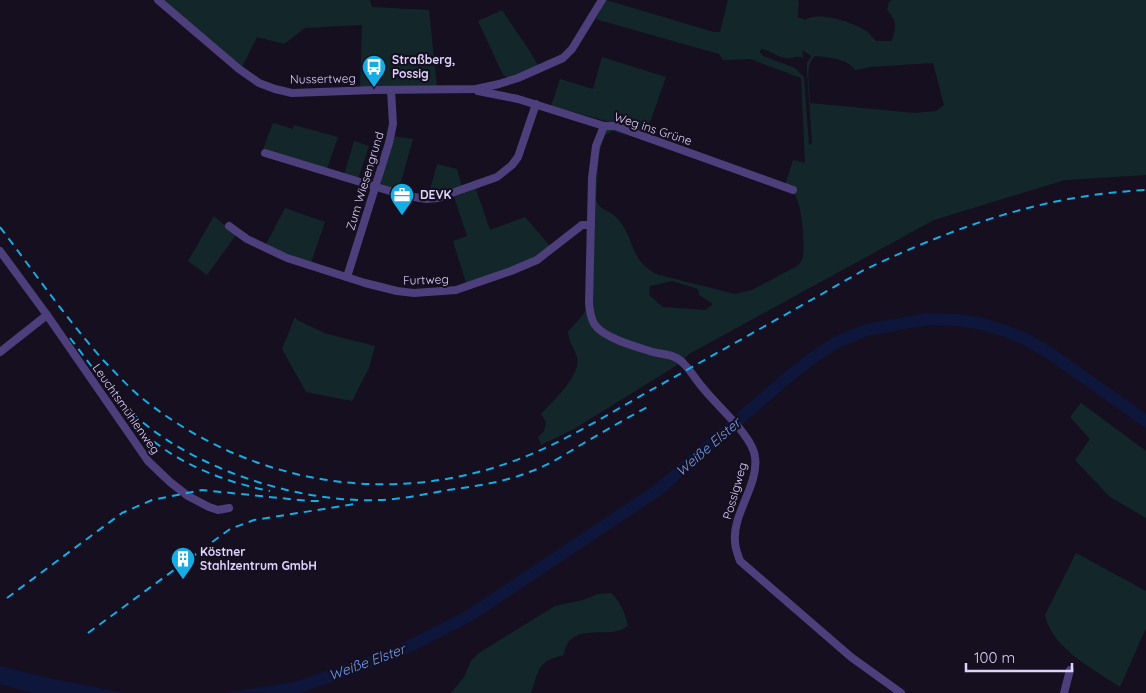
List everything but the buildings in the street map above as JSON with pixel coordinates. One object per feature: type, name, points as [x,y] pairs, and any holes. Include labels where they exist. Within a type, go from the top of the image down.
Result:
[{"type":"street","name":"Nussertweg","points":[[158,0],[239,69],[259,83],[292,93],[476,89],[518,78],[563,58],[572,49],[602,0]]},
{"type":"street","name":"Weg ins Grüne","points":[[476,89],[480,92],[536,104],[604,126],[615,126],[793,190]]},
{"type":"street","name":"Zum Wiesengrund","points":[[347,277],[376,188],[393,124],[391,90]]},
{"type":"street","points":[[265,153],[376,188],[426,199],[438,198],[497,177],[516,161],[536,104]]},
{"type":"street","name":"Possigweg","points":[[604,126],[596,146],[592,178],[589,303],[590,315],[595,325],[602,332],[613,338],[654,352],[673,356],[683,361],[722,411],[746,436],[752,446],[755,457],[755,469],[735,531],[734,543],[740,561],[851,657],[901,693]]},
{"type":"street","name":"Furtweg","points":[[229,226],[247,239],[287,258],[397,292],[414,293],[456,290],[511,271],[537,260],[582,225],[591,225]]},
{"type":"street","name":"Leuchtsmühlenweg","points":[[0,251],[47,315],[148,461],[188,496],[218,510],[229,508]]},
{"type":"street","points":[[0,352],[47,315]]},
{"type":"street","points":[[1064,693],[1070,670]]},
{"type":"green space","points":[[163,0],[370,0],[372,7],[429,10],[437,87],[360,87],[362,25],[305,28],[284,44],[257,37],[242,67]]},
{"type":"green space","points":[[606,0],[714,32],[720,32],[728,0],[798,0],[798,17],[805,20],[819,16],[837,19],[862,28],[876,41],[892,41],[895,24],[887,10],[891,0],[1146,0],[1146,175],[1065,180],[934,220],[689,354],[679,364],[574,429],[541,445],[538,437],[544,431],[546,422],[541,414],[571,380],[577,364],[577,357],[568,332],[585,311],[599,145],[606,130],[609,128],[785,185],[793,160],[805,163],[801,78],[750,59],[723,60],[719,54],[596,19]],"holes":[[[761,49],[783,57],[803,58],[802,50],[811,56],[807,63],[812,143],[809,145],[804,77],[795,68],[763,56],[760,52]],[[815,56],[837,59],[848,63],[855,70],[870,67],[933,63],[944,105],[936,111],[915,113],[810,103],[808,78],[812,60]],[[613,131],[640,139],[794,194],[799,205],[802,223],[804,250],[801,262],[752,290],[735,294],[659,275],[649,270],[637,256],[627,233],[616,217],[602,209],[596,200],[599,153],[605,135]],[[672,281],[698,289],[699,295],[713,304],[705,310],[663,307],[649,295],[650,286]]]},
{"type":"green space","points":[[502,10],[538,65],[510,79],[503,75],[478,21]]},
{"type":"green space","points":[[602,57],[666,77],[646,134],[628,127],[551,106],[560,79],[593,89]]},
{"type":"green space","points":[[273,123],[293,129],[294,125],[338,137],[327,169],[263,149]]},
{"type":"green space","points":[[393,136],[413,139],[398,192],[383,187],[381,182]]},
{"type":"green space","points":[[354,141],[369,146],[358,179],[344,175]]},
{"type":"green space","points":[[437,164],[457,169],[462,187],[428,197]]},
{"type":"green space","points":[[476,189],[490,230],[525,217],[551,247],[533,261],[466,283],[453,241],[467,236],[454,197]]},
{"type":"green space","points":[[285,208],[325,222],[311,263],[265,246]]},
{"type":"green space","points":[[214,216],[236,235],[207,275],[188,261]]},
{"type":"green space","points":[[295,317],[297,320],[327,334],[375,346],[369,368],[352,401],[306,392],[282,349]]},
{"type":"green space","points":[[1081,403],[1146,451],[1146,518],[1110,497],[1075,460],[1090,439],[1070,417]]},
{"type":"green space","points":[[1076,553],[1146,591],[1146,628],[1120,687],[1086,665],[1065,648],[1049,627],[1045,615]]},
{"type":"green space","points":[[611,593],[620,604],[628,625],[621,630],[613,632],[593,632],[574,637],[568,644],[564,655],[544,663],[538,672],[531,693],[451,693],[464,677],[471,661],[479,653],[555,606],[583,600],[598,594]]},
{"type":"water","points":[[0,666],[124,693],[32,693],[0,684]]},
{"type":"water","points":[[300,681],[309,683],[305,692],[224,693]]},
{"type":"waterway","name":"Weiße Elster","points":[[270,693],[293,689],[394,654],[469,616],[658,490],[788,377],[814,357],[835,343],[866,330],[928,319],[978,323],[1003,330],[1025,339],[1048,352],[1146,421]]},
{"type":"railway","points":[[0,227],[63,311],[103,360],[138,395],[182,426],[224,449],[267,466],[312,478],[358,483],[405,484],[452,478],[499,466],[541,450],[582,429],[862,271],[931,240],[965,227],[1035,206],[1108,193],[1146,190]]},
{"type":"railway","points":[[70,338],[103,381],[131,412],[166,439],[193,455],[254,481],[286,490],[350,500],[381,500],[414,496],[501,481],[522,475],[550,463],[651,405]]},
{"type":"railway","points":[[124,412],[154,442],[190,464],[229,480],[270,491]]},
{"type":"railway","points":[[7,598],[122,513],[152,500],[202,490],[323,501]]},
{"type":"railway","points":[[88,633],[230,529],[254,520],[355,504]]},
{"type":"place","name":"Straßberg, Possig","points":[[374,88]]},
{"type":"place","name":"DEVK","points":[[402,216]]},
{"type":"place","name":"Köstner Stahlzentrum GmbH","points":[[183,580]]}]
